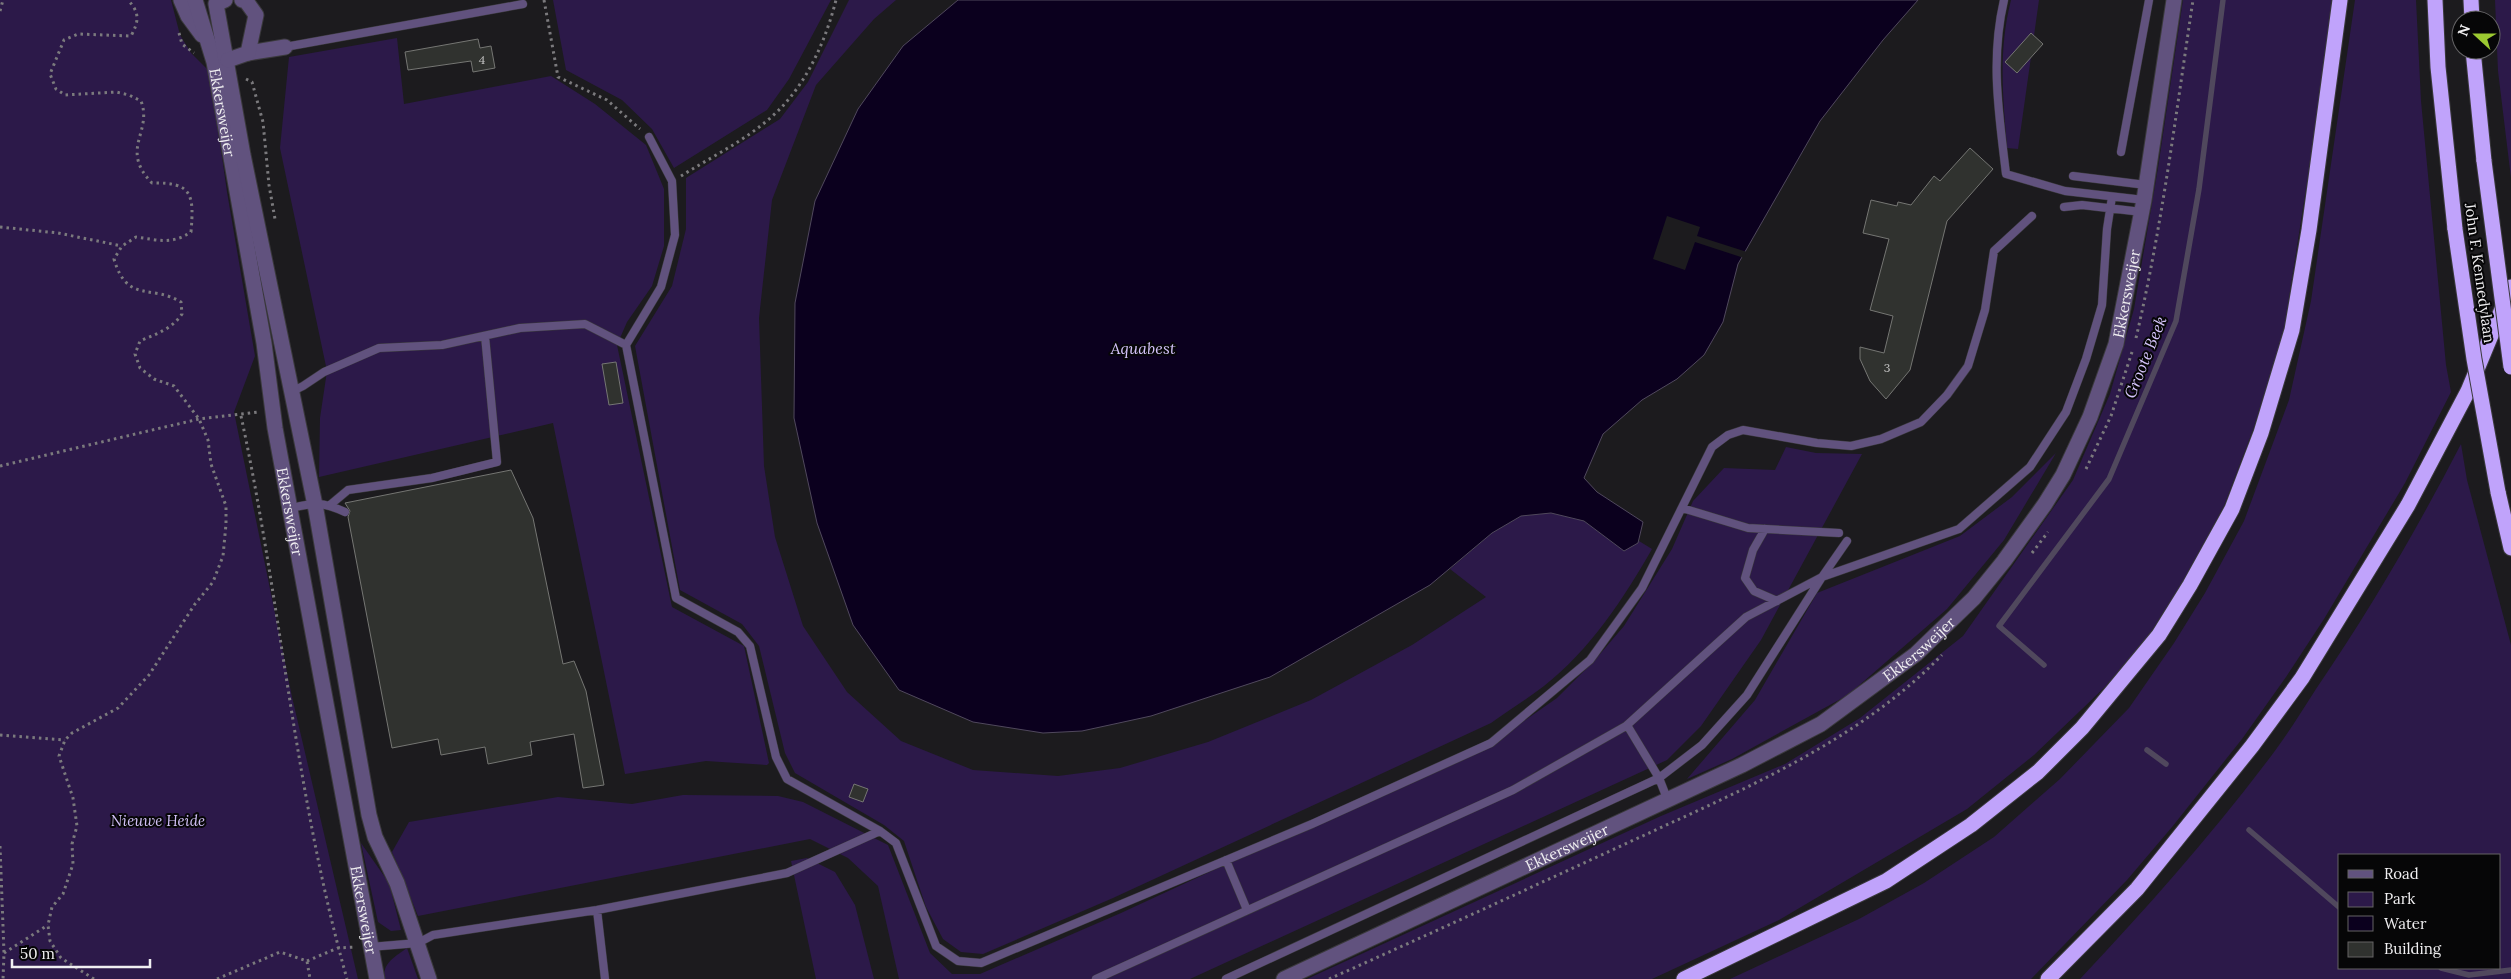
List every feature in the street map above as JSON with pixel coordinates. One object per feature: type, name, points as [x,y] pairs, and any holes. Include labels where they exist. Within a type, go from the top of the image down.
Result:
[{"type":"highway","points":[[1684,979],[1886,881],[1971,825],[2038,772],[2088,721],[2159,635],[2190,585],[2232,509],[2261,433],[2292,330],[2309,230],[2340,0]]},
{"type":"highway","name":"John F. Kennedylaan","points":[[2435,0],[2438,66],[2455,229],[2474,359],[2498,492],[2511,548]]},
{"type":"highway","name":"John F. Kennedylaan","points":[[2474,60],[2484,161],[2511,366]]},
{"type":"highway","points":[[2048,979],[2137,889],[2252,746],[2302,678],[2408,506],[2468,391],[2511,286]]},
{"type":"street","name":"Ekkersweijer","points":[[181,0],[188,16],[209,45]]},
{"type":"street","name":"Ekkersweijer","points":[[195,0],[214,62],[264,343],[276,428],[377,979]]},
{"type":"street","points":[[242,0],[246,1],[256,15],[248,53]]},
{"type":"street","name":"Ekkersweijer","points":[[1284,979],[1742,765],[1821,724],[1916,654],[1974,598],[2004,561],[2049,497],[2090,417],[2116,344],[2143,206],[2174,0]]},
{"type":"street","name":"Ekkersweijer","points":[[203,25],[219,1]]},
{"type":"street","name":"Ekkersweijer","points":[[219,1],[243,155],[314,502],[369,815],[375,837],[397,883],[429,979]]},
{"type":"street","name":"Ekkersweijer","points":[[228,60],[248,53],[285,47]]},
{"type":"lane","points":[[2004,0],[1997,30],[1995,78],[2006,174],[2065,191],[2112,197],[2143,206]]},
{"type":"lane","points":[[2121,152],[2149,0]]},
{"type":"lane","points":[[285,47],[523,4]]},
{"type":"lane","points":[[649,137],[672,181],[674,235],[661,287],[626,345],[676,598],[738,632],[750,646],[776,757],[787,779],[880,831],[896,843],[936,946],[958,961],[981,963],[1226,860],[1491,743],[1554,693],[1590,660],[1642,588],[1712,447],[1728,435],[1743,430],[1817,443],[1851,446],[1881,439],[1921,422],[1947,395],[1968,366],[1985,310],[1994,251],[2032,216]]},
{"type":"lane","points":[[2073,176],[2146,185]]},
{"type":"lane","points":[[1096,979],[1513,790],[1627,725],[1746,617],[1822,577],[1959,529],[2030,467],[2066,412],[2086,359],[2102,305],[2112,197]]},
{"type":"lane","points":[[2064,207],[2082,205],[2110,208],[2143,206]]},
{"type":"lane","points":[[291,392],[324,372],[379,348],[442,345],[520,328],[585,324],[626,345]]},
{"type":"lane","points":[[330,505],[348,490],[432,478],[497,462],[485,336]]},
{"type":"lane","points":[[292,508],[314,502],[330,505],[345,512]]},
{"type":"lane","points":[[1682,508],[1748,528],[1839,534]]},
{"type":"lane","points":[[1765,529],[1752,550],[1745,578],[1754,591],[1777,601]]},
{"type":"lane","points":[[1226,979],[1659,778],[1702,745],[1747,695],[1822,577],[1848,541]]},
{"type":"lane","points":[[1627,725],[1659,778],[1668,800]]},
{"type":"lane","points":[[370,947],[418,943],[433,934],[597,910],[787,873],[880,831]]},
{"type":"lane","points":[[1226,860],[1247,910]]},
{"type":"lane","points":[[597,910],[605,979]]},
{"type":"path","points":[[0,11],[3,0]]},
{"type":"path","points":[[94,979],[61,958],[50,941],[48,925],[52,907],[63,894],[73,864],[72,844],[77,826],[73,798],[62,772],[60,756],[65,740],[72,733],[118,708],[149,675],[195,604],[213,582],[222,556],[226,506],[211,464],[208,440],[199,419],[174,386],[154,379],[140,368],[135,354],[140,341],[161,332],[177,321],[182,314],[181,302],[172,297],[136,290],[119,275],[114,260],[122,246],[136,237],[170,242],[192,232],[193,210],[189,196],[185,188],[178,184],[152,183],[142,173],[136,158],[138,138],[145,112],[141,101],[129,94],[116,92],[65,95],[56,89],[50,74],[64,40],[78,34],[131,36],[138,24],[137,10],[128,0]]},
{"type":"path","points":[[544,0],[558,77],[608,100],[649,137]]},
{"type":"path","points":[[672,181],[764,124],[802,83],[827,32],[836,0]]},
{"type":"path","name":"Ekkersweijer","points":[[2081,478],[2098,448],[2121,390],[2150,283],[2194,0]]},
{"type":"path","points":[[0,227],[58,233],[122,246]]},
{"type":"path","name":"Ekkersweijer","points":[[199,419],[241,416],[253,474],[311,819],[338,948],[347,979]]},
{"type":"path","points":[[0,466],[199,419]]},
{"type":"path","points":[[2029,557],[2049,530]]},
{"type":"path","name":"Ekkersweijer","points":[[1329,979],[1796,764],[1881,709],[1919,678],[1944,653]]},
{"type":"path","points":[[0,735],[65,740]]},
{"type":"path","points":[[0,846],[4,953],[3,979]]},
{"type":"path","points":[[4,953],[48,925]]},
{"type":"path","points":[[217,979],[280,952],[295,955],[307,961],[338,948]]},
{"type":"path","points":[[307,961],[310,979]]},
{"type":"green space","name":"Nieuwe Heide","points":[[0,0],[171,0],[180,35],[191,53],[210,72],[227,192],[255,356],[234,412],[292,697],[358,979],[0,979]]},
{"type":"green space","points":[[553,0],[831,0],[789,79],[767,110],[674,168],[652,129],[622,100],[566,70]]},
{"type":"green space","points":[[849,0],[896,0],[874,19],[816,85],[772,200],[759,318],[764,466],[775,537],[803,626],[847,692],[901,741],[973,770],[1058,776],[1120,768],[1208,742],[1311,700],[1412,645],[1486,597],[1450,569],[1492,533],[1521,516],[1551,513],[1584,521],[1624,551],[1639,541],[1652,549],[1618,604],[1591,640],[1561,672],[1491,723],[1113,898],[983,954],[961,952],[943,939],[926,907],[904,841],[884,825],[795,773],[785,753],[759,646],[742,624],[680,590],[635,346],[672,286],[686,229],[686,178],[780,119],[808,82]]},
{"type":"green space","points":[[2011,0],[2039,0],[2018,149],[2007,148],[2003,92],[2004,38]]},
{"type":"green space","points":[[2183,0],[2333,0],[2284,330],[2253,430],[2224,506],[2183,581],[2151,632],[2105,687],[2034,755],[1967,809],[1779,920],[1652,979],[1307,979],[1661,816],[1785,764],[1860,718],[1963,636],[2073,480],[2110,394],[2134,309],[2158,168]]},
{"type":"green space","points":[[2355,0],[2416,0],[2421,101],[2446,365],[2451,392],[2405,483],[2324,619],[2242,739],[2172,827],[2127,880],[2031,979],[1730,979],[1859,919],[1924,883],[1994,837],[2060,779],[2129,708],[2174,643],[2205,593],[2244,521],[2289,400],[2311,301]]},
{"type":"green space","points":[[2495,0],[2511,0],[2511,178],[2498,71],[2498,60],[2501,60],[2501,10],[2495,10]]},
{"type":"green space","points":[[397,38],[404,104],[551,76],[595,104],[646,145],[664,189],[664,246],[652,286],[627,322],[617,345],[672,607],[744,646],[769,763],[767,765],[706,761],[625,774],[553,423],[319,477],[320,418],[327,371],[280,148],[289,57]]},
{"type":"green space","points":[[2461,444],[2467,480],[2511,645],[2511,979],[2080,979],[2199,847],[2279,746],[2374,599],[2410,538]]},
{"type":"green space","points":[[1786,447],[1816,453],[1862,454],[1761,640],[1701,726],[1667,760],[1190,979],[899,979],[878,886],[848,858],[810,839],[418,916],[392,852],[409,822],[558,797],[632,804],[683,795],[778,796],[803,802],[888,845],[930,953],[952,974],[980,974],[1121,913],[1501,737],[1557,698],[1594,661],[1624,626],[1672,549],[1693,501],[1724,468],[1775,470]]},
{"type":"green space","points":[[2056,453],[2004,540],[1947,609],[1848,695],[1732,759],[1687,779],[1755,700],[1817,593],[1960,536],[2012,497]]},
{"type":"green space","points":[[361,843],[389,883],[401,930],[391,931],[378,922]]},
{"type":"green space","points":[[807,858],[835,872],[855,905],[874,979],[816,979],[791,861]]},
{"type":"green space","points":[[407,948],[418,979],[385,979],[384,974],[387,965],[394,957]]},
{"type":"water","name":"Aquabest","points":[[958,0],[1918,0],[1883,40],[1820,121],[1738,264],[1723,322],[1704,355],[1677,379],[1642,400],[1603,434],[1584,478],[1597,492],[1643,522],[1638,543],[1624,551],[1584,521],[1551,513],[1521,516],[1492,533],[1430,585],[1270,677],[1151,716],[1082,731],[1043,733],[973,722],[899,690],[853,625],[817,523],[794,418],[795,303],[815,201],[858,109],[903,46]]},
{"type":"pier","points":[[1667,216],[1700,227],[1697,236],[1747,252],[1744,258],[1695,242],[1685,270],[1653,259]]},
{"type":"building","points":[[2031,33],[2043,44],[2017,73],[2005,62]]},
{"type":"building","points":[[478,39],[480,48],[491,46],[495,68],[473,72],[471,61],[408,70],[405,52]]},
{"type":"building","points":[[1970,148],[1993,169],[1947,221],[1910,370],[1886,399],[1870,381],[1860,359],[1860,347],[1884,353],[1893,316],[1870,310],[1889,239],[1863,233],[1871,200],[1897,206],[1898,202],[1911,205],[1934,176],[1940,181]]},
{"type":"building","points":[[616,362],[623,403],[609,405],[602,364]]},
{"type":"building","points":[[511,470],[533,518],[563,664],[574,661],[586,691],[604,785],[583,788],[574,734],[530,742],[532,755],[488,764],[485,747],[441,755],[438,739],[392,748],[348,517],[350,511],[345,503]]},
{"type":"building","points":[[854,784],[868,789],[863,802],[849,797]]},
{"type":"waterway","name":"Groote Beek","points":[[2044,665],[1999,626],[2109,479],[2176,321],[2199,189],[2223,0]]},
{"type":"waterway","name":"Groote Beek","points":[[2147,750],[2166,764]]},
{"type":"waterway","name":"Groote Beek","points":[[2249,830],[2338,906]]},
{"type":"waterway","name":"Groote Beek","points":[[2445,969],[2469,975],[2511,970]]}]
